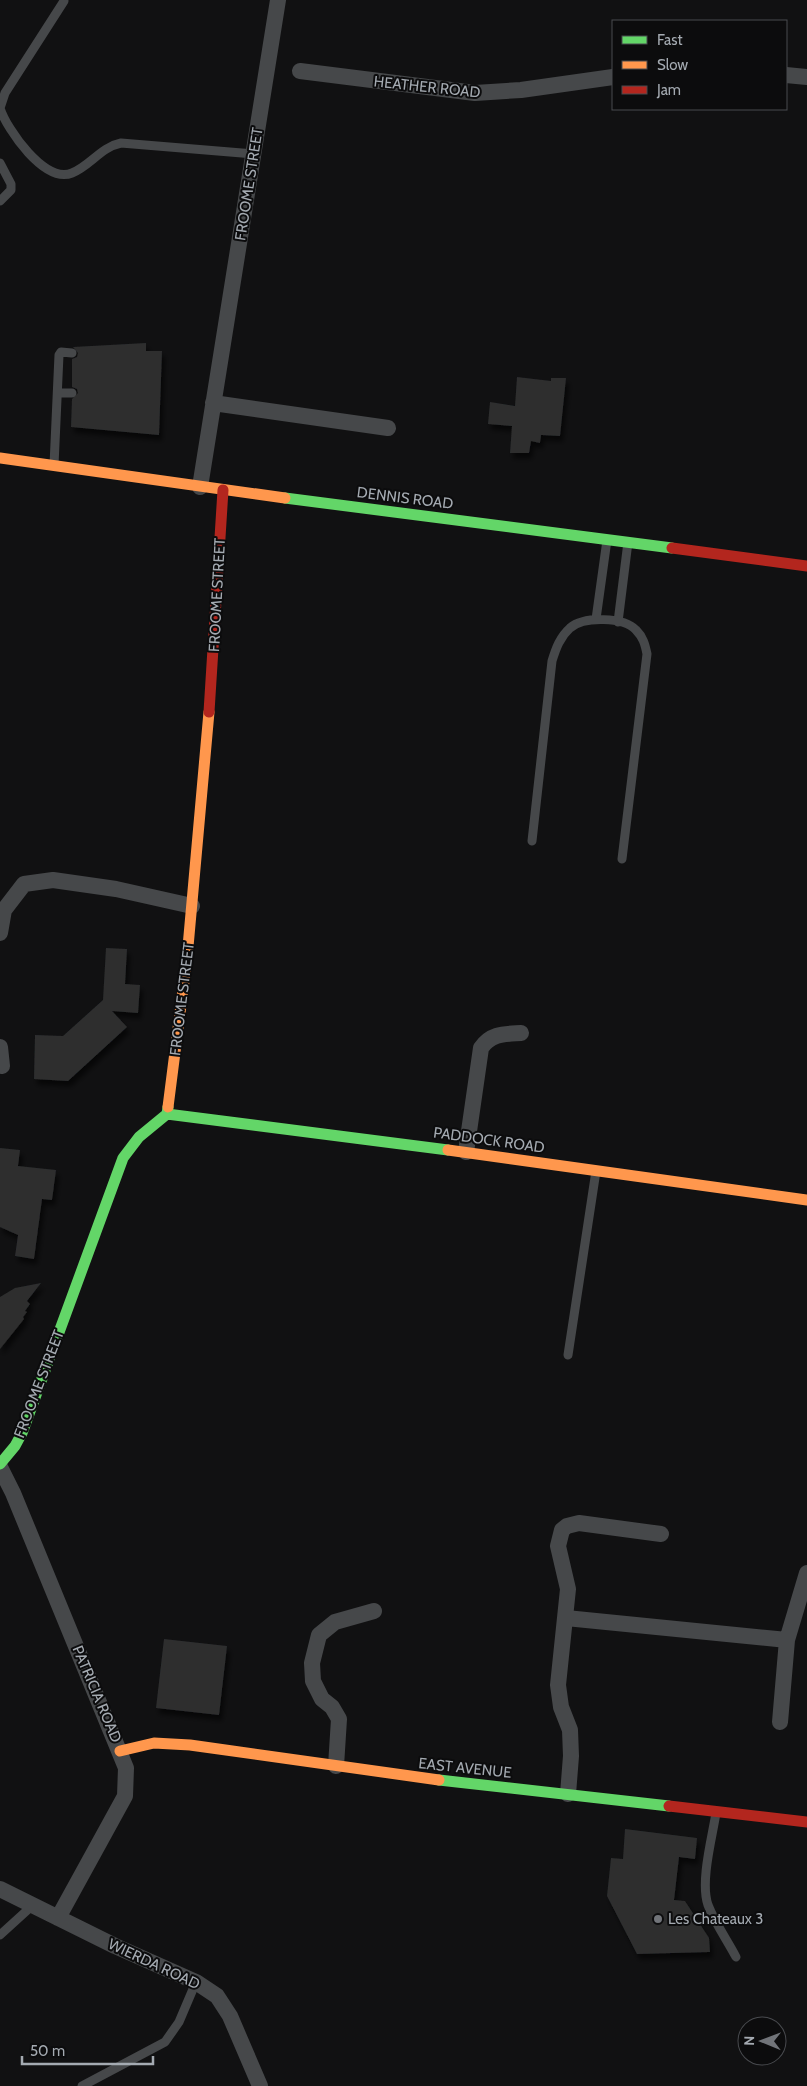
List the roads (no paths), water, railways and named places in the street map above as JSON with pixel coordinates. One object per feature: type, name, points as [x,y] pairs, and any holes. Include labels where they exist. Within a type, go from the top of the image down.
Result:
[{"type":"street","name":"FROOME STREET","points":[[200,487],[278,0]]},
{"type":"street","name":"HEATHER ROAD","points":[[300,71],[475,93],[521,90],[612,77]]},
{"type":"street","points":[[787,75],[807,77]]},
{"type":"street","points":[[214,403],[388,428]]},
{"type":"street","name":"DENNIS ROAD","points":[[0,458],[200,487],[807,566]]},
{"type":"street","name":"FROOME STREET","points":[[0,1465],[16,1446],[22,1433],[123,1158],[139,1137],[167,1114],[192,906],[209,722],[223,490]]},
{"type":"street","points":[[0,933],[4,910],[24,884],[52,880],[116,889],[192,906]]},
{"type":"street","points":[[466,1152],[481,1048],[489,1038],[494,1036],[521,1033]]},
{"type":"street","points":[[0,1047],[2,1066]]},
{"type":"street","name":"PADDOCK ROAD","points":[[167,1114],[466,1152],[807,1200]]},
{"type":"street","name":"PATRICIA ROAD","points":[[0,1465],[14,1493],[126,1768],[125,1796],[58,1918]]},
{"type":"street","points":[[568,1794],[571,1756],[570,1730],[561,1707],[558,1685],[568,1589],[558,1546],[562,1530],[567,1526],[579,1523],[661,1534]]},
{"type":"street","points":[[780,1722],[787,1640],[807,1573]]},
{"type":"street","points":[[336,1766],[339,1719],[332,1707],[322,1699],[313,1681],[312,1663],[319,1635],[335,1622],[374,1610]]},
{"type":"street","points":[[566,1618],[787,1640]]},
{"type":"street","name":"EAST AVENUE","points":[[120,1752],[154,1743],[166,1743],[716,1813],[807,1822]]},
{"type":"street","name":"WIERDA ROAD","points":[[0,1889],[196,1982],[217,1996],[223,2004],[260,2086]]},
{"type":"lane","points":[[64,1],[5,93],[0,108],[14,134],[32,156],[52,173],[60,175],[74,173],[106,149],[121,143],[254,154]]},
{"type":"lane","points":[[0,163],[11,184],[11,190],[0,201]]},
{"type":"lane","points":[[54,466],[59,355],[62,352],[72,353]]},
{"type":"lane","points":[[58,393],[72,393]]},
{"type":"lane","points":[[596,619],[607,539]]},
{"type":"lane","points":[[618,622],[628,542]]},
{"type":"lane","points":[[532,841],[552,661],[558,642],[571,627],[584,621],[596,619],[618,622],[635,628],[644,640],[647,654],[622,859]]},
{"type":"lane","points":[[568,1355],[596,1171]]},
{"type":"lane","points":[[716,1813],[706,1877],[706,1898],[736,1957]]},
{"type":"lane","points":[[0,1935],[33,1905]]},
{"type":"lane","points":[[82,2086],[165,2042],[178,2022],[196,1982]]},
{"type":"place","name":"Les Chateaux 3","points":[[658,1919]]}]
